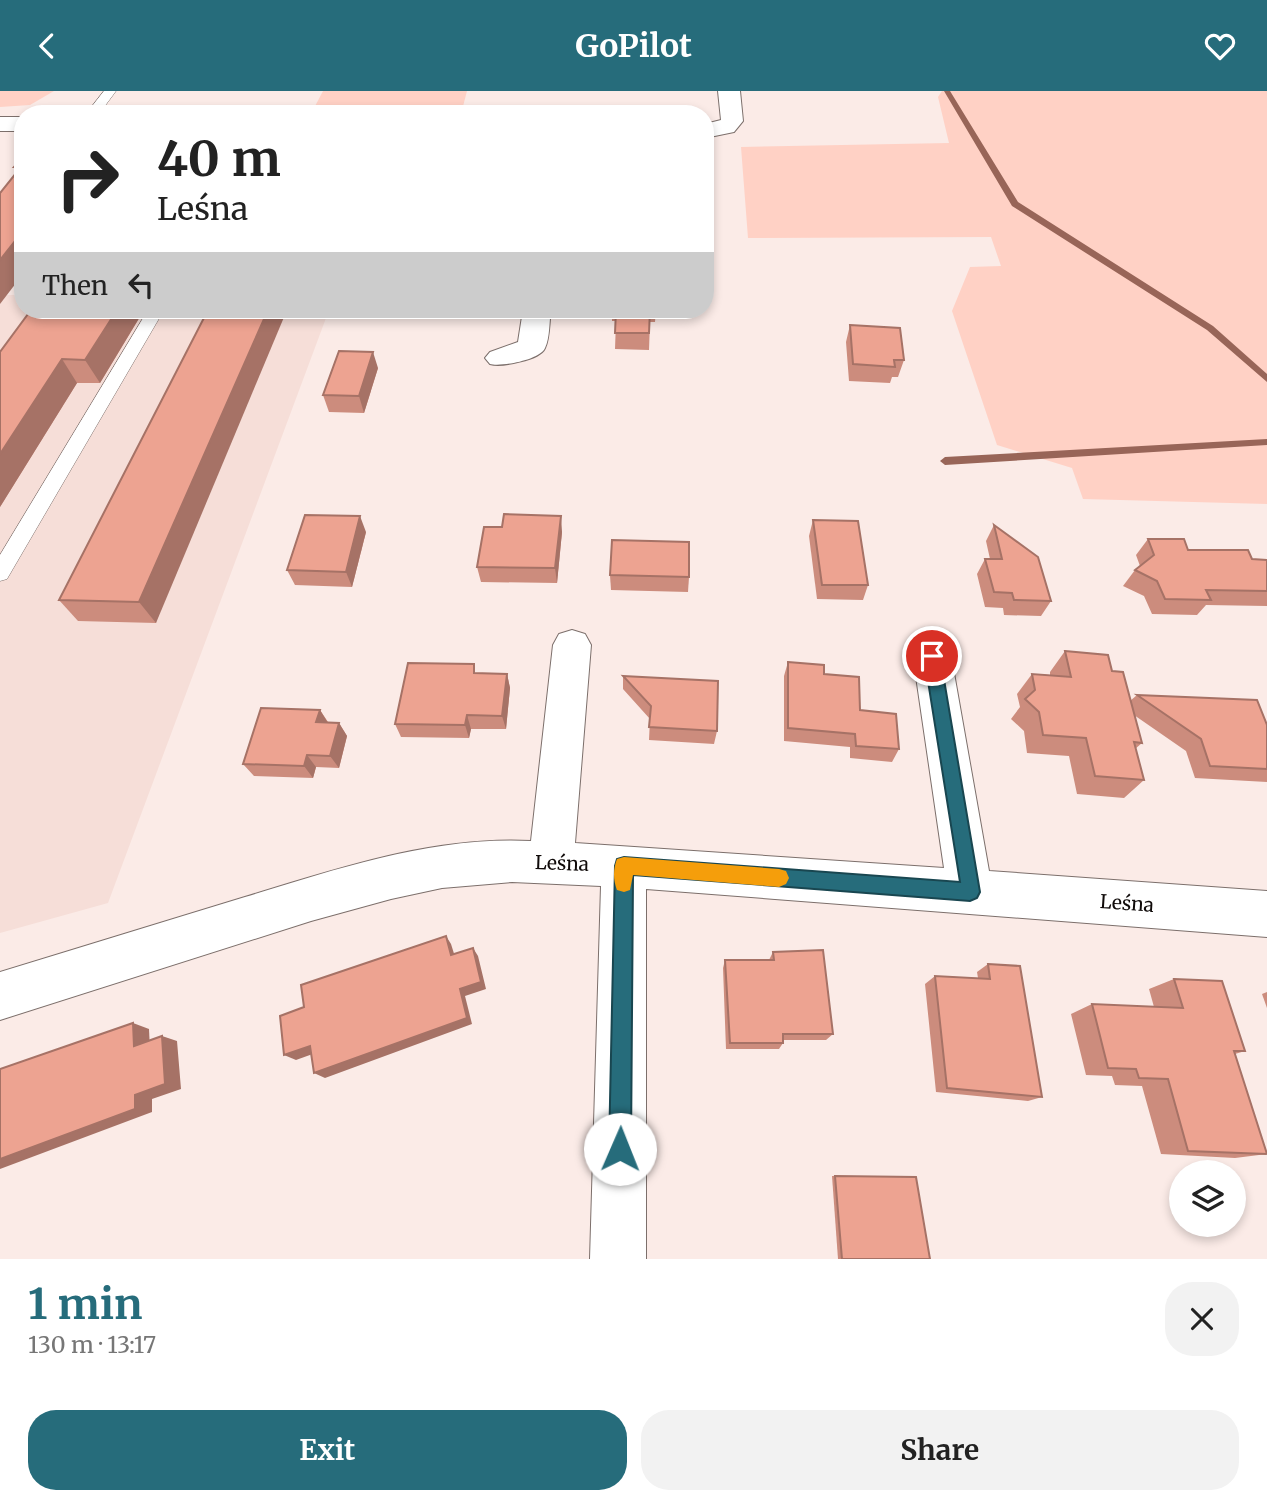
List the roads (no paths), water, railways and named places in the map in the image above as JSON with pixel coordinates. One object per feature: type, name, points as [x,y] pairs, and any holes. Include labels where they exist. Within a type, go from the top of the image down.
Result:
[{"type":"street","points":[[714,129],[726,127],[732,121],[729,91]]},
{"type":"street","points":[[500,358],[532,348],[536,319]]},
{"type":"street","points":[[551,862],[572,645]]},
{"type":"street","points":[[932,656],[970,892]]},
{"type":"street","name":"Leśna","points":[[0,996],[311,899],[391,877],[467,864],[551,862],[624,866],[1267,914]]},
{"type":"street","points":[[618,1259],[624,866]]},
{"type":"lane","points":[[99,105],[110,91]]},
{"type":"lane","points":[[0,573],[151,319]]},
{"type":"waterway","points":[[947,91],[1015,204],[1210,328],[1267,379]]},
{"type":"waterway","points":[[945,461],[1267,442]]}]
